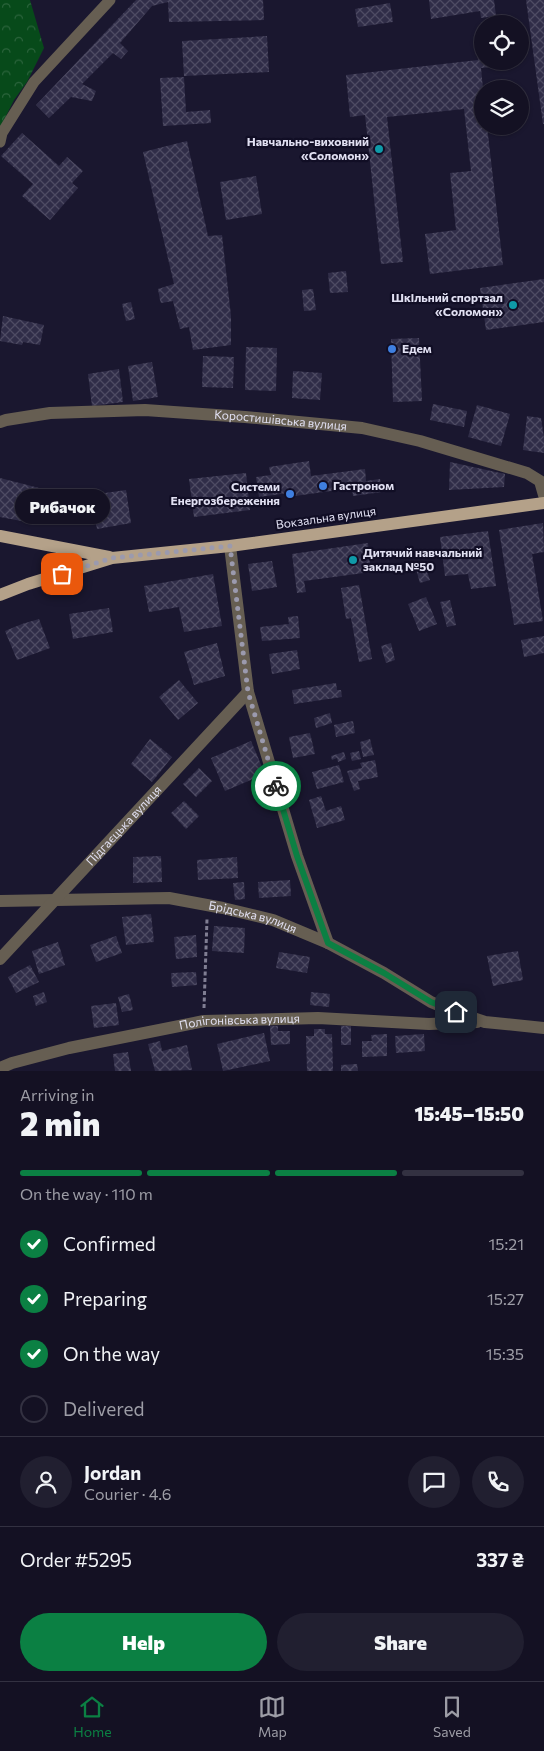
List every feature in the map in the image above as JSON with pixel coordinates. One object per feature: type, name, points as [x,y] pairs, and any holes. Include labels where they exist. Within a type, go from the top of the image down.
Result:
[{"type":"main road","name":"Вокзальна вулиця","points":[[0,595],[28,584],[112,558],[230,546],[544,503]]},
{"type":"main road","name":"Вокзальна вулиця","points":[[0,536],[112,558]]},
{"type":"street","name":"Коростишівська вулиця","points":[[0,422],[50,412],[145,410],[362,428],[420,442],[527,473],[540,481],[544,495]]},
{"type":"street","points":[[230,546],[248,692],[297,856],[328,943]]},
{"type":"street","name":"Підгаєцька вулиця","points":[[0,959],[248,692]]},
{"type":"street","name":"Брідська вулиця","points":[[0,901],[169,898],[273,920],[328,943],[384,973],[431,1002],[485,1022],[544,1028]]},
{"type":"street","name":"Полігонівська вулиця","points":[[0,1068],[69,1048],[204,1021],[318,1018],[429,1024],[485,1022]]},
{"type":"lane","points":[[0,142],[2,133],[34,82],[110,0]]},
{"type":"path","points":[[204,1021],[208,905]]},
{"type":"green space","points":[[0,0],[30,0],[44,48],[0,128]]},
{"type":"building","points":[[136,0],[263,0],[264,20],[169,22],[168,2],[152,6],[120,43],[128,51],[121,59],[113,53],[82,84],[96,91],[92,101],[71,97],[49,118],[36,105]]},
{"type":"building","points":[[429,0],[494,0],[496,15],[481,15],[480,11],[431,19]]},
{"type":"building","points":[[526,0],[544,0],[544,124],[543,124]]},
{"type":"building","points":[[390,3],[393,22],[358,27],[355,9]]},
{"type":"building","points":[[267,36],[269,72],[184,76],[182,41]]},
{"type":"building","name":"Навчально-виховний «Соломон»","points":[[474,60],[474,70],[481,70],[482,80],[474,80],[474,135],[488,135],[503,265],[430,274],[425,234],[456,230],[450,173],[471,171],[464,109],[387,117],[403,262],[381,264],[365,115],[350,117],[346,75]]},
{"type":"building","points":[[184,77],[186,112],[210,110],[211,123],[163,126],[160,78]]},
{"type":"building","points":[[22,133],[59,166],[67,157],[83,171],[72,183],[78,188],[50,220],[22,196],[33,184],[1,156]]},
{"type":"building","points":[[187,141],[208,236],[222,235],[231,316],[231,345],[193,350],[189,327],[180,329],[173,301],[161,303],[160,300],[158,289],[174,284],[143,152]]},
{"type":"building","points":[[256,176],[262,214],[226,220],[220,182]]},
{"type":"building","points":[[346,271],[348,292],[330,293],[328,273]]},
{"type":"building","name":"Шкільний спортзал «Соломон»","points":[[544,279],[544,322],[486,330],[480,288]]},
{"type":"building","points":[[313,289],[316,310],[304,311],[302,290]]},
{"type":"building","points":[[131,302],[135,319],[126,321],[122,304]]},
{"type":"building","points":[[3,316],[44,325],[40,345],[23,342],[22,345],[0,341]]},
{"type":"building","points":[[419,338],[422,401],[393,402],[391,339]]},
{"type":"building","points":[[246,347],[277,348],[276,391],[245,390]]},
{"type":"building","points":[[203,356],[234,357],[233,388],[202,387]]},
{"type":"building","points":[[152,362],[158,397],[133,401],[128,366]]},
{"type":"building","points":[[119,369],[123,402],[92,406],[88,374]]},
{"type":"building","points":[[293,371],[322,373],[320,400],[292,398]]},
{"type":"building","points":[[433,404],[467,411],[464,427],[430,420]]},
{"type":"building","points":[[477,405],[510,414],[501,446],[468,437]]},
{"type":"building","points":[[527,416],[541,418],[544,453],[523,450]]},
{"type":"building","points":[[309,461],[311,476],[365,469],[366,481],[380,479],[382,492],[353,496],[352,488],[288,497],[288,493],[259,497],[256,477],[271,475],[269,467]]},
{"type":"building","points":[[450,462],[505,474],[504,487],[449,490]]},
{"type":"building","points":[[246,473],[250,510],[194,517],[189,479]]},
{"type":"building","points":[[0,478],[39,488],[32,523],[0,517]]},
{"type":"building","points":[[126,490],[131,523],[97,529],[91,495]]},
{"type":"building","points":[[543,523],[544,552],[532,554],[543,621],[514,625],[499,530]]},
{"type":"building","points":[[488,531],[496,586],[471,589],[468,574],[445,576],[440,537]]},
{"type":"building","points":[[368,543],[371,572],[304,581],[306,592],[297,593],[292,554]]},
{"type":"building","points":[[272,561],[277,587],[252,591],[248,564]]},
{"type":"building","points":[[425,566],[430,580],[420,583],[416,569]]},
{"type":"building","points":[[213,574],[222,626],[184,632],[179,607],[149,612],[144,586]]},
{"type":"building","points":[[359,585],[372,659],[359,662],[351,618],[346,619],[341,588]]},
{"type":"building","points":[[426,597],[437,624],[419,631],[408,604]]},
{"type":"building","points":[[450,600],[456,625],[447,627],[440,602]]},
{"type":"building","points":[[109,608],[113,632],[73,639],[69,614]]},
{"type":"building","points":[[298,616],[300,638],[262,641],[260,627],[289,624],[288,617]]},
{"type":"building","points":[[39,619],[50,648],[17,660],[5,631]]},
{"type":"building","points":[[544,636],[544,653],[524,657],[521,640]]},
{"type":"building","points":[[217,643],[225,676],[194,685],[184,652]]},
{"type":"building","points":[[391,643],[395,660],[386,663],[381,646]]},
{"type":"building","points":[[297,650],[300,669],[272,674],[269,654]]},
{"type":"building","points":[[179,680],[198,703],[178,720],[159,697]]},
{"type":"building","points":[[336,683],[337,690],[341,690],[342,697],[294,704],[292,690]]},
{"type":"building","points":[[330,713],[332,723],[316,728],[314,718]]},
{"type":"building","points":[[353,721],[355,733],[336,737],[334,725]]},
{"type":"building","points":[[310,733],[315,754],[293,758],[289,737]]},
{"type":"building","points":[[150,739],[172,757],[152,782],[131,764]]},
{"type":"building","points":[[370,739],[374,755],[363,757],[360,742]]},
{"type":"building","points":[[251,741],[265,774],[225,791],[211,758]]},
{"type":"building","points":[[359,751],[361,759],[352,761],[350,753]]},
{"type":"building","points":[[344,752],[346,759],[338,762],[337,758],[332,760],[331,756]]},
{"type":"building","points":[[375,760],[378,777],[358,781],[360,789],[354,791],[347,771],[362,768],[360,763]]},
{"type":"building","points":[[339,765],[344,782],[317,789],[312,772]]},
{"type":"building","points":[[199,768],[212,781],[196,797],[183,784]]},
{"type":"building","points":[[321,796],[326,811],[341,806],[345,820],[317,828],[309,800]]},
{"type":"building","points":[[184,801],[199,816],[186,829],[171,813]]},
{"type":"building","points":[[161,856],[162,882],[133,883],[133,857]]},
{"type":"building","points":[[237,857],[238,878],[198,880],[197,860]]},
{"type":"building","points":[[290,880],[291,896],[259,898],[258,882]]},
{"type":"building","points":[[244,882],[245,899],[235,900],[233,883]]},
{"type":"building","points":[[151,914],[154,942],[126,945],[122,917]]},
{"type":"building","points":[[214,926],[245,928],[244,953],[212,951]]},
{"type":"building","points":[[196,935],[197,957],[176,959],[174,937]]},
{"type":"building","points":[[116,936],[122,953],[96,962],[90,945]]},
{"type":"building","points":[[58,942],[65,965],[39,974],[32,951]]},
{"type":"building","points":[[518,951],[523,980],[493,986],[487,956]]},
{"type":"building","points":[[279,952],[310,957],[307,973],[276,968]]},
{"type":"building","points":[[30,965],[39,982],[16,993],[8,977]]},
{"type":"building","points":[[196,972],[197,985],[172,987],[171,973]]},
{"type":"building","points":[[44,992],[47,1002],[36,1006],[33,996]]},
{"type":"building","points":[[311,992],[330,994],[329,1007],[310,1005]]},
{"type":"building","points":[[129,994],[133,1010],[122,1012],[118,997]]},
{"type":"building","points":[[116,1003],[119,1025],[94,1028],[91,1006]]},
{"type":"building","points":[[270,1026],[278,1026],[278,1031],[290,1031],[290,1044],[271,1045]]},
{"type":"building","points":[[341,1026],[351,1026],[351,1045],[341,1045]]},
{"type":"building","points":[[314,1029],[325,1029],[325,1034],[332,1034],[333,1071],[307,1071],[306,1036],[314,1036]]},
{"type":"building","points":[[264,1033],[270,1061],[223,1071],[217,1044]]},
{"type":"building","points":[[387,1034],[387,1056],[362,1057],[362,1041],[372,1041],[371,1035]]},
{"type":"building","points":[[424,1034],[425,1051],[396,1053],[395,1036]]},
{"type":"building","points":[[160,1041],[162,1051],[187,1045],[192,1070],[155,1071],[148,1044]]},
{"type":"building","points":[[128,1052],[131,1071],[115,1071],[113,1054]]},
{"type":"building","points":[[357,1064],[358,1071],[341,1071],[341,1065]]},
{"type":"way so far","points":[[62,574],[112,558],[230,546],[248,692],[276,786]]},
{"type":"place","name":"Навчально-виховний «Соломон»","points":[[379,149]]},
{"type":"place","name":"Шкільний спортзал «Соломон»","points":[[513,305]]},
{"type":"place","name":"Едем","points":[[392,349]]},
{"type":"place","name":"Гастроном","points":[[323,486]]},
{"type":"place","name":"Системи Енергозбереження","points":[[290,494]]},
{"type":"place","name":"Дитячий навчальний заклад №50","points":[[353,560]]},
{"type":"place","name":"Рибачок","points":[[62,574]]},
{"type":"route","points":[[276,786],[297,856],[328,943],[384,973],[431,1002],[456,1012]]}]
